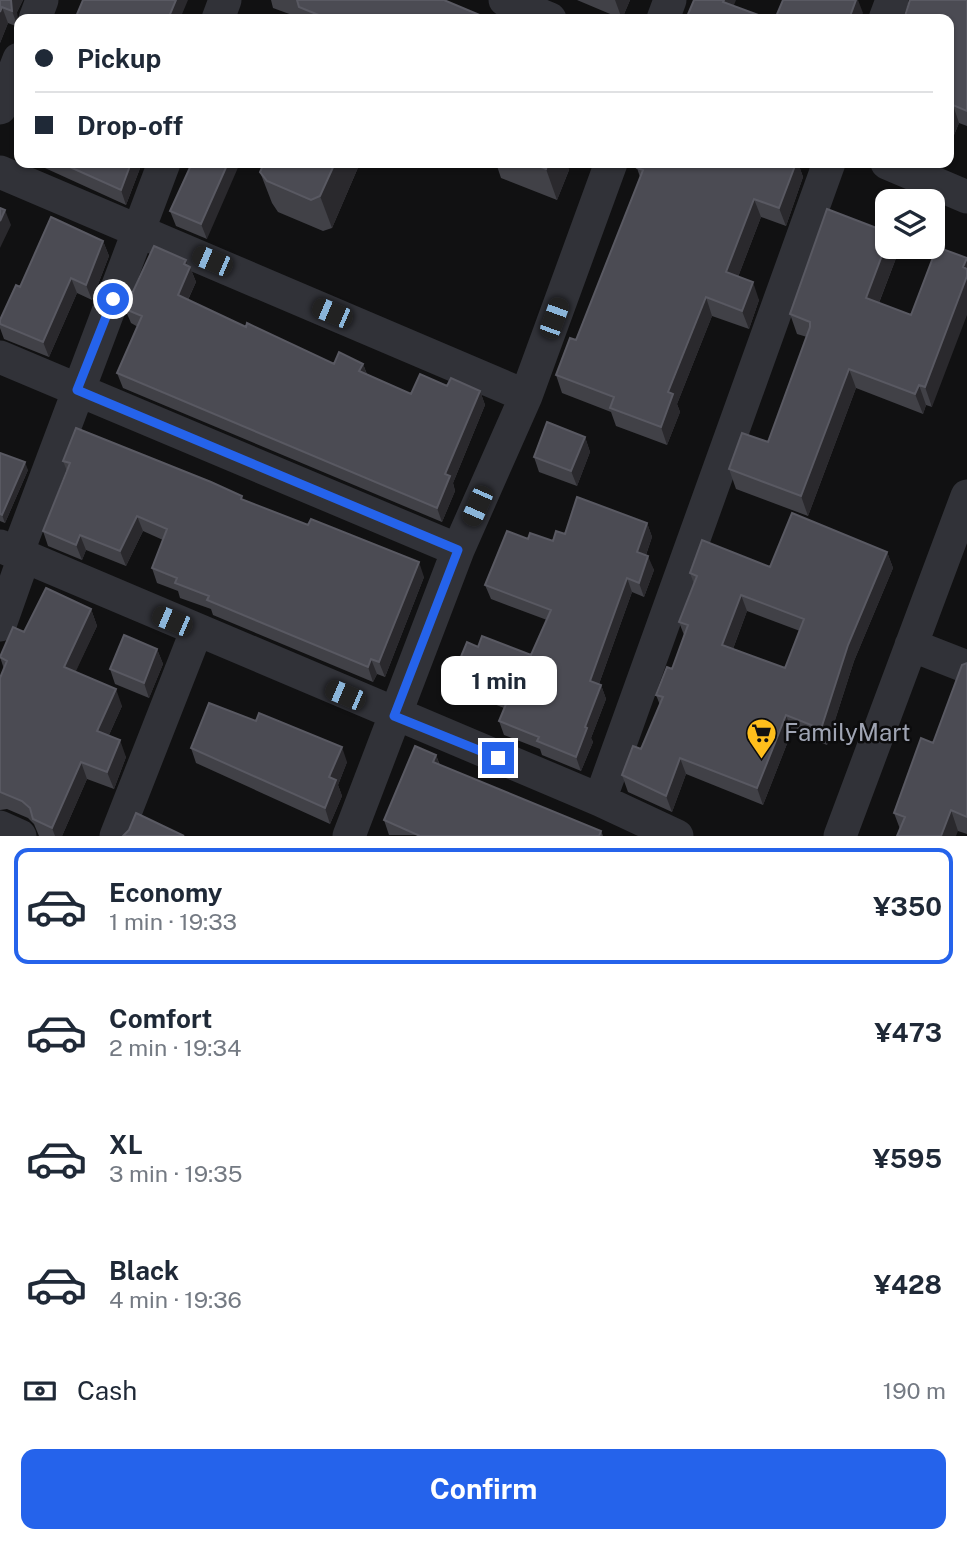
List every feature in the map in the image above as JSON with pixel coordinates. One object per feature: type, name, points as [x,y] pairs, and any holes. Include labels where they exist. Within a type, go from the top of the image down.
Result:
[{"type":"street","points":[[505,0],[538,14]]},
{"type":"street","points":[[0,108],[14,72]]},
{"type":"street","points":[[0,625],[14,552],[162,168]]},
{"type":"street","points":[[349,836],[458,550],[526,396],[609,168]]},
{"type":"street","points":[[600,800],[827,168]]},
{"type":"street","points":[[899,168],[967,197]]},
{"type":"street","points":[[0,172],[526,396]]},
{"type":"street","points":[[0,357],[458,550]]},
{"type":"street","points":[[840,836],[967,496]]},
{"type":"street","points":[[14,552],[394,716],[600,800],[677,836]]},
{"type":"street","points":[[116,836],[196,632]]},
{"type":"street","points":[[911,645],[967,667]]},
{"type":"street","points":[[0,827],[20,836]]},
{"type":"building","points":[[0,0],[11,0],[12,11],[2,7],[0,12]]},
{"type":"building","points":[[83,0],[176,0],[170,14],[77,14]]},
{"type":"building","points":[[297,0],[444,0],[477,14],[316,14],[299,7]]},
{"type":"building","points":[[694,0],[724,0],[723,2],[755,14],[688,14]]},
{"type":"building","points":[[783,0],[856,0],[851,14],[777,14]]},
{"type":"building","points":[[910,0],[967,0],[967,111],[954,105],[954,14],[906,14]]},
{"type":"building","points":[[72,168],[129,168],[121,190]]},
{"type":"building","points":[[190,168],[226,168],[201,224],[170,211]]},
{"type":"building","points":[[262,168],[333,168],[320,196],[311,200],[267,181],[260,172]]},
{"type":"building","points":[[637,168],[794,168],[779,208],[754,199],[726,272],[753,282],[742,311],[706,297],[668,392],[673,394],[661,427],[610,408],[614,397],[556,375],[570,338],[576,340],[643,170]]},
{"type":"building","points":[[0,208],[5,210],[0,221]]},
{"type":"building","points":[[827,209],[875,227],[875,259],[881,259],[866,298],[911,315],[932,259],[945,259],[945,250],[967,258],[963,267],[967,269],[967,276],[925,387],[919,385],[915,394],[849,369],[801,496],[729,469],[742,433],[768,442],[810,327],[810,322],[790,314]]},
{"type":"building","points":[[51,217],[103,241],[86,285],[71,278],[43,342],[0,324],[0,320],[16,285],[20,287]]},
{"type":"building","points":[[154,246],[186,260],[184,264],[190,267],[178,295],[246,327],[247,323],[334,364],[339,352],[363,364],[359,371],[411,394],[420,374],[447,386],[451,378],[480,391],[445,474],[450,476],[437,508],[117,373],[142,316],[125,309]]},
{"type":"building","points":[[547,422],[585,437],[571,471],[534,457]]},
{"type":"building","points":[[76,428],[211,482],[242,496],[241,499],[308,525],[311,519],[419,562],[379,662],[371,659],[368,667],[207,600],[209,596],[175,583],[177,578],[152,568],[167,529],[137,516],[120,551],[80,535],[76,545],[43,531],[70,463],[63,461]]},
{"type":"building","points":[[0,453],[25,462],[2,515],[0,514]]},
{"type":"building","points":[[577,497],[647,523],[637,552],[648,556],[639,583],[627,578],[590,681],[601,685],[576,757],[537,741],[539,737],[499,721],[509,697],[453,676],[467,642],[478,647],[482,636],[531,655],[551,610],[485,585],[507,531],[528,539],[530,533],[553,541],[556,531],[565,534]]},
{"type":"building","points":[[792,513],[887,552],[848,645],[821,729],[786,715],[757,788],[680,758],[666,796],[622,775],[633,746],[641,749],[663,697],[656,695],[667,667],[672,669],[688,625],[679,622],[697,576],[690,573],[702,540],[770,567]],"holes":[[[741,595],[804,619],[785,668],[722,645]]]},
{"type":"building","points":[[46,588],[91,609],[64,667],[116,689],[97,731],[120,740],[107,772],[81,762],[52,828],[33,819],[30,808],[22,801],[0,792],[0,678],[7,661],[0,657],[13,627],[24,632]]},
{"type":"building","points":[[124,635],[157,649],[144,683],[110,669]]},
{"type":"building","points":[[967,663],[967,817],[951,810],[941,836],[897,836],[905,817],[894,813],[921,738],[933,743],[962,665]]},
{"type":"building","points":[[209,703],[256,721],[259,713],[342,747],[329,777],[336,780],[325,808],[191,748]]},
{"type":"building","points":[[415,746],[436,755],[433,762],[601,831],[599,836],[420,836],[384,820]]},
{"type":"building","points":[[136,813],[184,836],[123,836],[129,830]]},
{"type":"place","name":"FamilyMart","points":[[761,760]]},
{"type":"route","points":[[113,299],[77,390],[458,550],[394,716],[498,758]]}]
